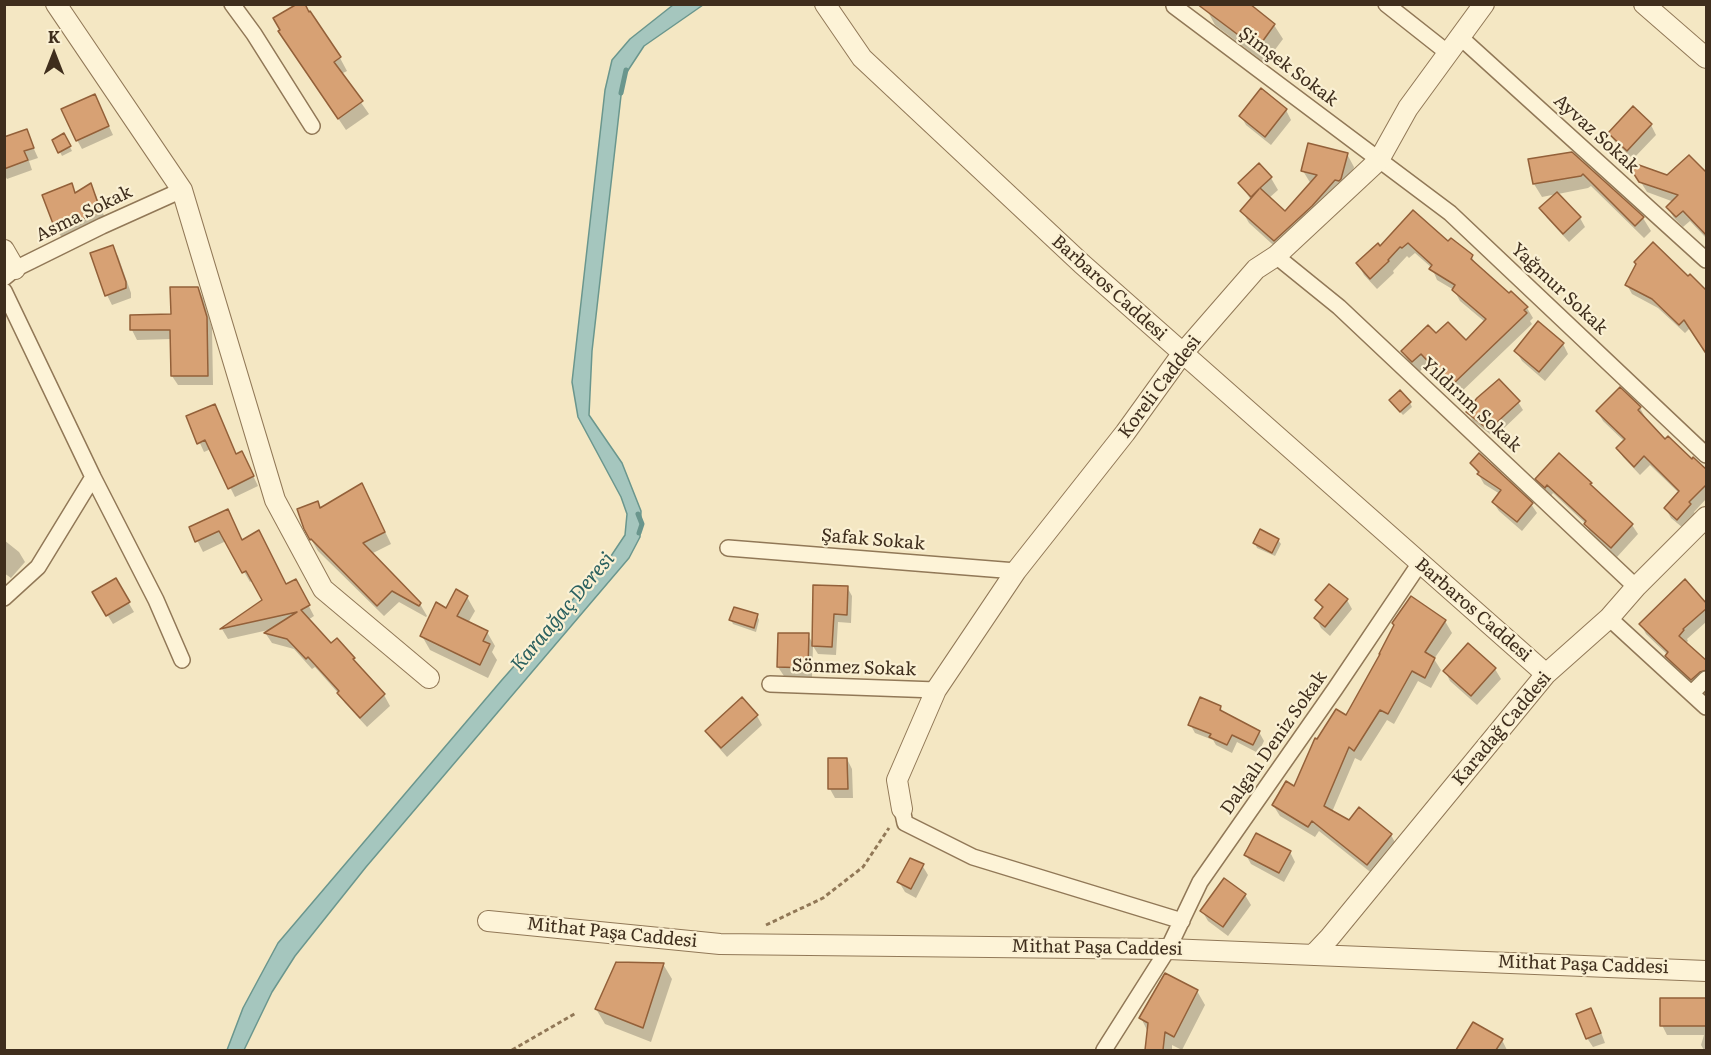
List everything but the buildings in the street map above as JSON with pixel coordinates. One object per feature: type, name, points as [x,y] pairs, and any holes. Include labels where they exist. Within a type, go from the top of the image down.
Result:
[{"type":"street","points":[[56,4],[182,189],[275,500],[322,589],[429,678]]},
{"type":"street","points":[[232,4],[254,34],[312,126]]},
{"type":"street","name":"Barbaros Caddesi","points":[[825,4],[862,58],[1082,264],[1546,674]]},
{"type":"street","points":[[1386,4],[1448,53]]},
{"type":"street","name":"Koreli Caddesi","points":[[902,809],[897,780],[936,690],[1016,571],[1125,433],[1182,354],[1256,269],[1276,256],[1379,160],[1408,108],[1484,4]]},
{"type":"street","points":[[1644,4],[1707,58]]},
{"type":"street","name":"Şimşek Sokak","points":[[1174,6],[1379,160]]},
{"type":"street","name":"Ayvaz Sokak","points":[[1460,37],[1707,260]]},
{"type":"street","name":"Yağmur Sokak","points":[[1379,160],[1450,213],[1707,455]]},
{"type":"street","name":"Asma Sokak","points":[[10,274],[102,226],[182,189]]},
{"type":"street","points":[[4,250],[10,274]]},
{"type":"street","name":"Yıldırım Sokak","points":[[1276,256],[1339,307],[1636,587]]},
{"type":"street","points":[[4,291],[93,477],[156,600],[182,660]]},
{"type":"street","points":[[4,598],[38,567],[93,477]]},
{"type":"street","name":"Karadağ Caddesi","points":[[1313,955],[1546,674],[1609,618],[1636,587],[1707,517]]},
{"type":"street","name":"Şafak Sokak","points":[[728,548],[1016,571]]},
{"type":"street","name":"Dalgalı Deniz Sokak","points":[[1104,1050],[1168,949],[1200,882],[1420,563]]},
{"type":"street","points":[[1609,618],[1707,707]]},
{"type":"street","points":[[1692,693],[1707,679]]},
{"type":"street","name":"Sönmez Sokak","points":[[770,684],[936,690]]},
{"type":"street","points":[[902,809],[905,823],[973,857],[1182,921]]},
{"type":"street","name":"Mithat Paşa Caddesi","points":[[488,921],[720,944],[1168,949],[1707,971]]},
{"type":"path","points":[[761,928],[823,898],[863,867],[902,809]]},
{"type":"path","points":[[512,1050],[576,1013]]},
{"type":"water","points":[[673,5],[703,5],[644,46],[623,78],[592,351],[589,415],[622,463],[641,511],[640,537],[629,558],[366,867],[295,956],[272,992],[244,1050],[227,1050],[243,1008],[278,943],[501,681],[611,556],[625,535],[627,514],[621,497],[578,417],[572,382],[605,90],[612,60],[630,39]]},
{"type":"waterway","name":"Karaağaç Deresi","points":[[621,93],[626,70]]},
{"type":"waterway","name":"Karaağaç Deresi","points":[[638,514],[642,524],[639,533]]}]
